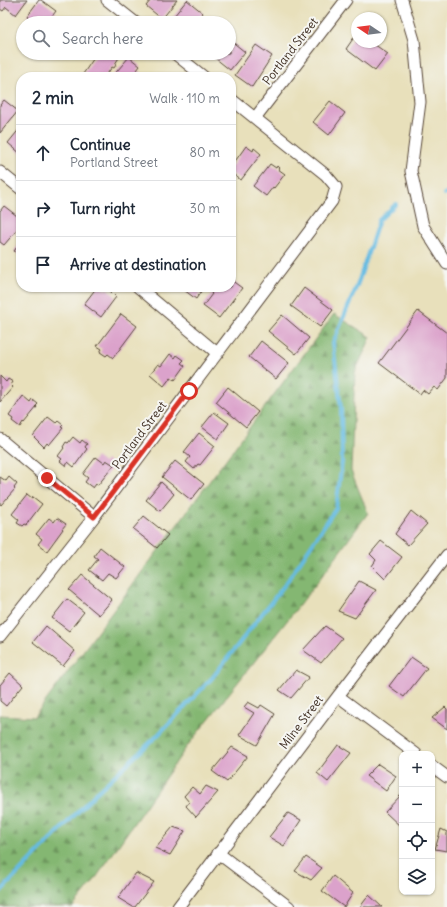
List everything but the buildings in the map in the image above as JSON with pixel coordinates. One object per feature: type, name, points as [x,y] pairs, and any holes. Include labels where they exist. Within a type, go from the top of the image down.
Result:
[{"type":"street","points":[[107,0],[127,16]]},
{"type":"street","name":"Portland Street","points":[[0,636],[94,517],[332,201],[336,187],[326,175],[255,118],[346,0]]},
{"type":"street","points":[[402,0],[414,40],[420,102],[411,171],[423,226],[447,264]]},
{"type":"street","points":[[183,60],[198,72]]},
{"type":"street","points":[[236,103],[255,118]]},
{"type":"street","points":[[0,172],[16,185]]},
{"type":"street","points":[[144,292],[217,353]]},
{"type":"street","points":[[0,439],[94,517]]},
{"type":"street","name":"Milne Street","points":[[178,907],[447,555]]},
{"type":"street","points":[[338,696],[412,751]]},
{"type":"street","points":[[435,768],[447,777]]},
{"type":"street","points":[[218,853],[289,907]]},
{"type":"green space","points":[[334,314],[371,337],[355,372],[351,471],[368,513],[313,588],[188,745],[91,885],[73,907],[0,907],[0,715],[34,717]]},
{"type":"waterway","points":[[0,892],[96,793],[156,737],[212,678],[286,583],[336,508],[342,462],[341,408],[333,343],[358,283],[379,220],[396,204]]},
{"type":"route","points":[[47,478],[94,517],[189,391]]}]
